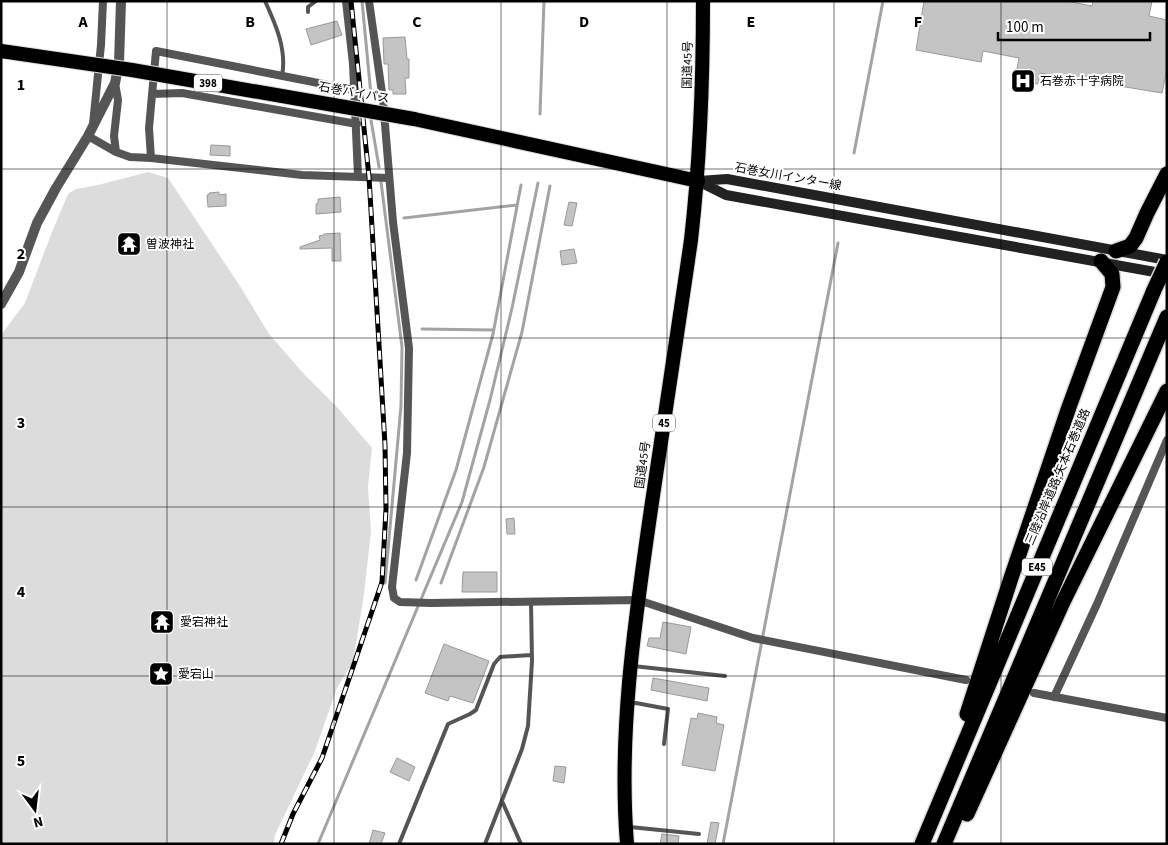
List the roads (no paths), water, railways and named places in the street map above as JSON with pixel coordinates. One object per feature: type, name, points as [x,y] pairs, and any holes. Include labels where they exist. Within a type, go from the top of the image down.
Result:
[{"type":"highway","name":"国道45号","points":[[627,844],[624,798],[631,665],[638,600],[690,250],[698,181],[702,114],[703,1]]},
{"type":"highway","name":"石巻バイパス","points":[[1,51],[142,72],[414,120],[698,181]]},
{"type":"highway","points":[[1116,251],[1130,246],[1136,238],[1167,174]]},
{"type":"highway","points":[[954,764],[971,697],[1069,407],[1114,287],[1112,274],[1101,261]]},
{"type":"highway","name":"三陸沿岸道路;矢本石巻道路","points":[[922,844],[1167,261]]},
{"type":"highway","name":"E45","points":[[944,844],[1167,317]]},
{"type":"highway","points":[[954,844],[1063,602],[1167,391]]},
{"type":"main road","name":"石巻女川インター線","points":[[698,181],[727,178],[1167,261]]},
{"type":"main road","points":[[698,181],[726,195],[1167,274]]},
{"type":"street","points":[[90,132],[101,45],[103,1]]},
{"type":"street","points":[[1,304],[19,272],[37,223],[90,132],[115,83],[119,63],[121,1]]},
{"type":"street","points":[[346,1],[357,124],[358,176]]},
{"type":"street","points":[[369,1],[383,100],[389,178],[409,357],[407,453],[392,587],[394,598],[400,602],[410,603],[638,600],[762,639],[966,680]]},
{"type":"street","points":[[151,158],[149,128],[156,51],[354,90]]},
{"type":"street","points":[[115,83],[118,100],[114,136],[116,152]]},
{"type":"street","points":[[152,94],[182,92],[357,124]]},
{"type":"street","points":[[90,132],[116,152],[130,157],[302,175],[389,178]]},
{"type":"street","points":[[1054,697],[1097,604],[1167,440]]},
{"type":"street","points":[[1034,692],[1167,718]]},
{"type":"lane","points":[[264,1],[277,31],[282,50],[284,63],[282,76]]},
{"type":"lane","points":[[308,12],[308,7],[316,1]]},
{"type":"lane","points":[[485,844],[522,749],[528,726],[532,655],[531,602]]},
{"type":"lane","points":[[399,844],[448,724],[476,710],[494,664],[500,657],[532,655]]},
{"type":"lane","points":[[631,665],[726,676]]},
{"type":"lane","points":[[628,704],[636,703],[668,709],[664,744]]},
{"type":"lane","points":[[502,801],[522,844]]},
{"type":"lane","points":[[626,826],[699,834]]},
{"type":"waterway","points":[[362,1],[371,95]]},
{"type":"waterway","points":[[540,114],[544,1]]},
{"type":"waterway","points":[[854,153],[883,1]]},
{"type":"waterway","points":[[371,120],[379,167]]},
{"type":"waterway","points":[[381,182],[402,347],[401,406],[385,583]]},
{"type":"waterway","points":[[318,844],[462,502],[490,400],[512,308],[538,183]]},
{"type":"waterway","points":[[416,580],[456,470],[493,334],[521,185]]},
{"type":"waterway","points":[[441,583],[484,467],[522,332],[550,186]]},
{"type":"waterway","points":[[404,218],[517,205]]},
{"type":"waterway","points":[[723,844],[838,243]]},
{"type":"waterway","points":[[422,329],[494,330]]},
{"type":"railway","points":[[281,844],[293,814],[322,758],[382,582],[386,509],[385,445],[369,177],[351,1]]},
{"type":"place","name":"石巻赤十字病院","points":[[1023,81]]},
{"type":"place","name":"曽波神社","points":[[129,244]]},
{"type":"place","name":"愛宕神社","points":[[162,622]]},
{"type":"place","name":"愛宕山","points":[[161,674]]}]
